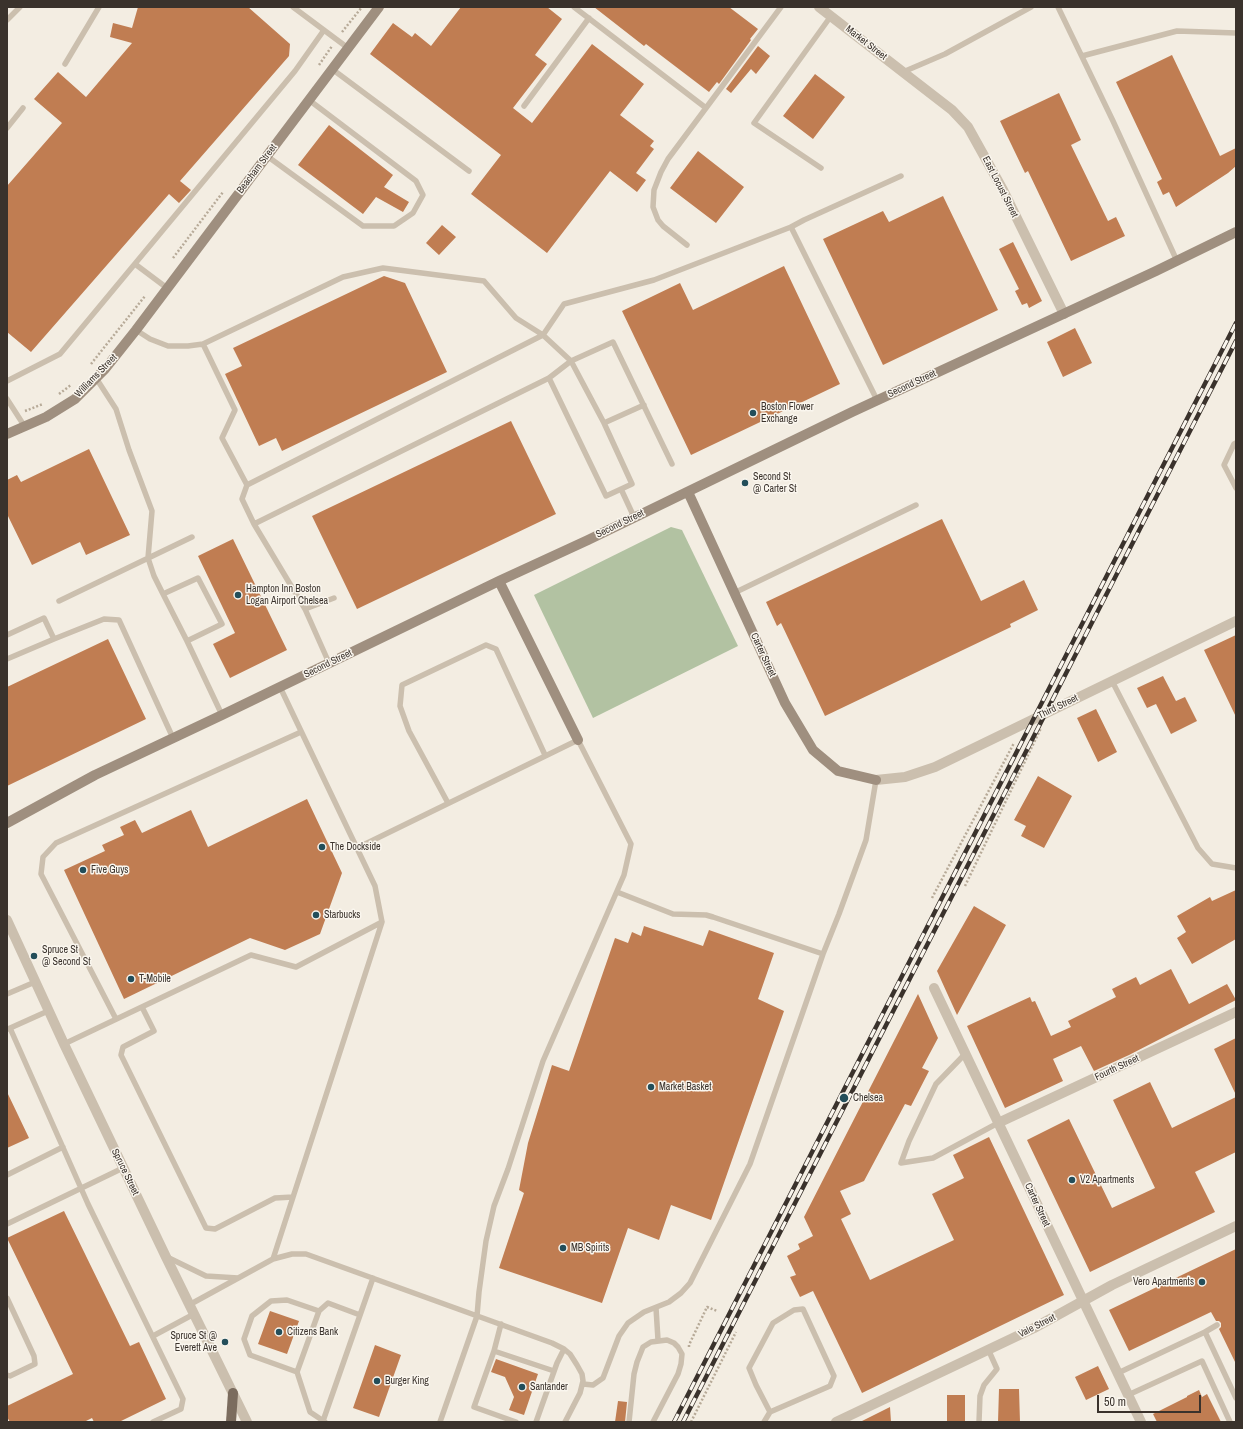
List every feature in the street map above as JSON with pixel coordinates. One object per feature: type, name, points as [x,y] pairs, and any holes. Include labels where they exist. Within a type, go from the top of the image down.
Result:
[{"type":"main road","name":"Beacham Street","points":[[136,330],[379,7]]},
{"type":"main road","name":"Second Street","points":[[7,823],[95,775],[499,581],[634,518],[877,400],[1064,314],[1236,232]]},
{"type":"main road","name":"Williams Street","points":[[7,434],[46,417],[75,399],[96,378],[136,330]]},
{"type":"main road","name":"Carter Street","points":[[688,492],[785,703],[813,750],[838,771],[876,780]]},
{"type":"main road","points":[[499,581],[578,740]]},
{"type":"main road","points":[[231,1422],[233,1393]]},
{"type":"street","name":"Market Street","points":[[820,7],[912,78]]},
{"type":"street","name":"East Locust Street","points":[[912,78],[952,110],[971,132],[1003,190],[1064,314]]},
{"type":"street","name":"Third Street","points":[[876,780],[905,777],[935,767],[1236,621]]},
{"type":"street","name":"Spruce Street","points":[[7,920],[48,1011],[123,1168],[247,1422]]},
{"type":"street","name":"Carter Street","points":[[934,988],[1140,1422]]},
{"type":"street","name":"Fourth Street","points":[[998,1123],[1236,1012]]},
{"type":"street","name":"Vale Street","points":[[836,1422],[1034,1328],[1112,1285],[1236,1227]]},
{"type":"lane","points":[[7,20],[20,7]]},
{"type":"lane","points":[[65,64],[99,7]]},
{"type":"lane","points":[[294,7],[348,48]]},
{"type":"lane","points":[[574,7],[706,108]]},
{"type":"lane","points":[[687,245],[663,226],[658,220],[653,207],[654,190],[661,172],[668,159],[781,7]]},
{"type":"lane","points":[[903,72],[945,54],[1031,7]]},
{"type":"lane","points":[[1058,7],[1177,261]]},
{"type":"lane","points":[[821,168],[754,123],[832,16]]},
{"type":"lane","points":[[524,106],[589,18]]},
{"type":"lane","points":[[7,381],[60,354],[295,71],[324,30]]},
{"type":"lane","points":[[1082,56],[1177,31],[1236,33]]},
{"type":"lane","points":[[332,69],[469,171]]},
{"type":"lane","points":[[267,156],[363,226],[394,226],[413,213],[423,195],[416,181],[309,100]]},
{"type":"lane","points":[[7,128],[23,108]]},
{"type":"lane","points":[[329,663],[305,609],[254,524],[242,499],[247,485],[543,335],[564,304],[654,280],[791,227],[901,176]]},
{"type":"lane","points":[[791,227],[877,400]]},
{"type":"lane","points":[[135,264],[168,288]]},
{"type":"lane","points":[[136,330],[150,340],[168,346],[203,344],[343,277],[383,268],[484,281],[516,318],[543,335],[571,361],[604,423],[632,484],[606,496],[549,378]]},
{"type":"lane","points":[[254,524],[549,378],[571,361],[613,342],[672,464]]},
{"type":"lane","points":[[203,344],[235,410],[222,438],[247,485]]},
{"type":"lane","points":[[96,378],[116,409],[129,450],[152,511],[148,558],[154,576],[222,715]]},
{"type":"lane","points":[[7,399],[25,427]]},
{"type":"lane","points":[[604,423],[644,405]]},
{"type":"lane","points":[[1236,443],[1234,444],[1224,465],[1236,488]]},
{"type":"lane","points":[[621,489],[634,518]]},
{"type":"lane","points":[[734,593],[916,505]]},
{"type":"lane","points":[[59,601],[192,537]]},
{"type":"lane","points":[[163,594],[198,578],[222,624],[187,641]]},
{"type":"lane","points":[[305,609],[334,598]]},
{"type":"lane","points":[[7,635],[44,618],[54,639]]},
{"type":"lane","points":[[7,659],[104,619],[119,620],[173,738]]},
{"type":"lane","points":[[448,803],[409,731],[400,706],[402,685],[486,645],[496,648],[545,756]]},
{"type":"lane","points":[[1112,681],[1198,848],[1212,864],[1236,868]]},
{"type":"lane","points":[[273,1259],[382,922],[375,886],[280,687]]},
{"type":"lane","points":[[116,1020],[41,874],[43,857],[56,843],[301,732]]},
{"type":"lane","points":[[356,848],[578,740],[631,844],[624,875],[549,1044],[508,1169],[494,1206],[486,1241],[477,1316],[440,1422]]},
{"type":"lane","points":[[583,1384],[593,1385],[600,1381],[605,1374],[624,1328],[636,1316],[675,1298],[690,1283],[750,1164],[823,954],[866,840],[876,780]]},
{"type":"lane","points":[[616,892],[673,914],[698,914],[713,917],[823,954]]},
{"type":"lane","points":[[64,1044],[251,955],[296,967],[382,922]]},
{"type":"lane","points":[[7,994],[35,982]]},
{"type":"lane","points":[[142,1007],[154,1032],[123,1047],[121,1055],[206,1228],[215,1229],[275,1198],[293,1197]]},
{"type":"lane","points":[[48,1011],[8,1029],[81,1188],[183,1399],[181,1410],[153,1422]]},
{"type":"lane","points":[[965,1054],[936,1084],[909,1140],[901,1162],[933,1158],[998,1123]]},
{"type":"lane","points":[[7,1175],[63,1147]]},
{"type":"lane","points":[[7,1224],[123,1168]]},
{"type":"lane","points":[[189,1305],[273,1259],[292,1254],[306,1254],[501,1324],[564,1349],[570,1354],[583,1377],[583,1384],[580,1393],[565,1422]]},
{"type":"lane","points":[[166,1257],[206,1276],[238,1278]]},
{"type":"lane","points":[[360,1315],[328,1303],[318,1311],[297,1372],[310,1412],[324,1422],[373,1278]]},
{"type":"lane","points":[[7,1298],[34,1356],[35,1364],[10,1376],[7,1375]]},
{"type":"lane","points":[[297,1372],[250,1355],[244,1339],[252,1316],[272,1301],[287,1300],[318,1311]]},
{"type":"lane","points":[[656,1308],[658,1340]]},
{"type":"lane","points":[[764,1422],[770,1412],[830,1386],[834,1376],[803,1309],[794,1310],[774,1323],[749,1368],[770,1412]]},
{"type":"lane","points":[[153,1336],[194,1314]]},
{"type":"lane","points":[[501,1324],[494,1351],[474,1407],[516,1422]]},
{"type":"lane","points":[[1118,1373],[1217,1325]]},
{"type":"lane","points":[[1205,1332],[1236,1398]]},
{"type":"lane","points":[[629,1422],[633,1381],[638,1357],[643,1347],[647,1344],[658,1340],[667,1340],[674,1343],[678,1347],[682,1354],[681,1364],[678,1374],[653,1422]]},
{"type":"lane","points":[[536,1422],[554,1371],[564,1349]]},
{"type":"lane","points":[[979,1422],[980,1396],[984,1385],[997,1369],[988,1349]]},
{"type":"lane","points":[[494,1351],[554,1371]]},
{"type":"lane","points":[[1128,1395],[1202,1360],[1230,1422]]},
{"type":"path","points":[[319,65],[336,40],[362,7]]},
{"type":"path","points":[[170,262],[226,189]]},
{"type":"path","points":[[91,364],[157,280]]},
{"type":"path","points":[[54,397],[76,381]]},
{"type":"path","points":[[17,415],[49,401]]},
{"type":"path","points":[[965,886],[1050,711]]},
{"type":"path","points":[[932,898],[1014,741]]},
{"type":"path","points":[[690,1350],[689,1345],[708,1307],[717,1311]]},
{"type":"path","points":[[690,1422],[736,1332]]},
{"type":"green space","points":[[671,527],[682,530],[738,646],[593,718],[534,595]]},
{"type":"building","points":[[138,7],[248,7],[290,44],[289,56],[180,181],[191,190],[179,203],[169,194],[31,352],[7,332],[7,186],[62,123],[34,99],[58,72],[86,97],[132,43],[110,37],[113,23],[132,28]]},
{"type":"building","points":[[461,7],[547,7],[562,19],[535,55],[547,64],[513,108],[532,123],[592,44],[644,84],[620,115],[654,141],[650,146],[654,149],[636,173],[646,180],[637,192],[610,171],[547,253],[471,194],[501,155],[370,54],[393,23],[412,37],[415,33],[431,46]]},
{"type":"building","points":[[594,7],[729,7],[758,29],[719,84],[717,82],[709,92],[646,44],[644,46]]},
{"type":"building","points":[[758,46],[770,56],[756,74],[751,69],[731,93],[726,89]]},
{"type":"building","points":[[1172,55],[1220,156],[1236,148],[1236,166],[1228,173],[1176,207],[1169,192],[1163,195],[1157,182],[1162,179],[1116,82]]},
{"type":"building","points":[[815,74],[845,97],[813,139],[783,116]]},
{"type":"building","points":[[1059,93],[1081,140],[1071,145],[1108,221],[1116,217],[1125,236],[1071,261],[1028,171],[1025,173],[1000,121]]},
{"type":"building","points":[[329,125],[393,175],[384,187],[409,202],[403,212],[376,197],[363,214],[298,165]]},
{"type":"building","points":[[698,151],[744,187],[716,223],[670,188]]},
{"type":"building","points":[[943,196],[998,310],[883,365],[823,239],[883,211],[889,222]]},
{"type":"building","points":[[442,225],[456,237],[439,255],[426,243]]},
{"type":"building","points":[[1013,242],[1042,301],[1029,308],[1027,303],[1022,305],[1015,291],[1019,289],[999,249]]},
{"type":"building","points":[[784,266],[840,384],[691,455],[622,311],[680,283],[693,310]]},
{"type":"building","points":[[384,276],[405,283],[447,372],[282,451],[276,438],[259,446],[225,374],[242,366],[233,348]]},
{"type":"building","points":[[1075,328],[1092,363],[1063,377],[1047,342]]},
{"type":"building","points":[[511,421],[556,514],[357,609],[312,516]]},
{"type":"building","points":[[89,449],[130,535],[86,555],[80,542],[32,565],[7,514],[7,480],[17,475],[21,482]]},
{"type":"building","points":[[942,519],[981,601],[1024,580],[1038,610],[1010,624],[1011,627],[825,716],[781,623],[777,626],[766,602]]},
{"type":"building","name":"Hampton Inn Boston Logan Airport Chelsea","points":[[233,539],[287,650],[230,678],[213,644],[235,633],[198,556]]},
{"type":"building","points":[[1236,635],[1236,717],[1204,650]]},
{"type":"building","points":[[108,639],[146,719],[7,786],[7,687]]},
{"type":"building","points":[[1163,676],[1176,701],[1185,697],[1197,721],[1171,734],[1156,704],[1147,708],[1137,688]]},
{"type":"building","points":[[1096,709],[1117,752],[1098,762],[1077,718]]},
{"type":"building","points":[[1038,776],[1072,796],[1044,848],[1021,836],[1026,826],[1014,820]]},
{"type":"building","points":[[307,799],[342,873],[320,934],[285,950],[250,938],[124,999],[64,870],[105,851],[102,845],[124,835],[120,827],[135,820],[142,833],[191,810],[208,847]]},
{"type":"building","points":[[1236,890],[1236,939],[1192,964],[1177,938],[1186,932],[1177,916],[1210,897],[1212,901]]},
{"type":"building","points":[[974,906],[1006,925],[957,1015],[937,971]]},
{"type":"building","name":"Market Basket","points":[[644,926],[703,946],[709,930],[774,953],[758,999],[784,1011],[711,1220],[671,1205],[659,1240],[628,1228],[602,1303],[499,1268],[524,1193],[519,1190],[528,1143],[552,1065],[569,1071],[615,938],[628,943],[632,932],[641,936]]},
{"type":"building","points":[[1171,969],[1189,1004],[1227,984],[1236,1000],[1129,1055],[1094,1071],[1081,1046],[1053,1059],[1063,1081],[1005,1108],[967,1026],[1030,997],[1032,1002],[1035,1001],[1051,1036],[1071,1027],[1068,1021],[1116,997],[1112,989],[1136,977],[1140,985]]},
{"type":"building","points":[[918,994],[938,1038],[922,1068],[929,1071],[911,1106],[905,1104],[864,1181],[840,1191],[851,1214],[841,1219],[870,1280],[954,1240],[932,1194],[964,1178],[953,1155],[989,1137],[1064,1295],[862,1393],[813,1291],[800,1297],[790,1277],[796,1275],[787,1256],[800,1249],[798,1244],[813,1236],[804,1217]]},
{"type":"building","points":[[1236,1038],[1236,1095],[1214,1049]]},
{"type":"building","name":"V2 Apartments","points":[[1150,1082],[1172,1128],[1236,1097],[1236,1152],[1195,1172],[1215,1212],[1090,1272],[1027,1140],[1069,1119],[1112,1208],[1155,1188],[1113,1100]]},
{"type":"building","points":[[7,1092],[29,1138],[7,1148]]},
{"type":"building","points":[[64,1211],[130,1346],[139,1342],[166,1399],[119,1422],[94,1422],[92,1418],[84,1422],[10,1422],[7,1417],[7,1406],[73,1374],[7,1238]]},
{"type":"building","name":"Vero Apartments","points":[[1236,1249],[1236,1364],[1219,1329],[1221,1327],[1221,1323],[1216,1321],[1211,1312],[1129,1351],[1109,1310]]},
{"type":"building","name":"Citizens Bank","points":[[270,1311],[299,1321],[287,1354],[258,1344]]},
{"type":"building","name":"Burger King","points":[[375,1345],[401,1355],[379,1417],[353,1408]]},
{"type":"building","name":"Santander","points":[[496,1359],[538,1374],[524,1415],[509,1410],[514,1397],[505,1377],[491,1372]]},
{"type":"building","points":[[1098,1366],[1109,1389],[1086,1400],[1075,1377]]},
{"type":"building","points":[[999,1389],[1019,1389],[1020,1422],[998,1422]]},
{"type":"building","points":[[1199,1390],[1202,1397],[1207,1394],[1221,1422],[1157,1422],[1153,1414]]},
{"type":"building","points":[[947,1395],[965,1395],[965,1422],[947,1422]]},
{"type":"building","points":[[618,1401],[627,1402],[625,1422],[615,1422]]},
{"type":"building","points":[[890,1407],[891,1422],[860,1422]]},
{"type":"railway","points":[[674,1422],[1236,323]]},
{"type":"railway","points":[[683,1422],[1236,341]]},
{"type":"place","name":"Boston Flower Exchange","points":[[753,413]]},
{"type":"place","name":"Second St @ Carter St","points":[[745,483]]},
{"type":"place","name":"Hampton Inn Boston Logan Airport Chelsea","points":[[238,595]]},
{"type":"place","name":"The Dockside","points":[[322,847]]},
{"type":"place","name":"Five Guys","points":[[83,870]]},
{"type":"place","name":"Starbucks","points":[[316,915]]},
{"type":"place","name":"Spruce St @ Second St","points":[[34,956]]},
{"type":"place","name":"T-Mobile","points":[[131,979]]},
{"type":"place","name":"Market Basket","points":[[651,1087]]},
{"type":"place","name":"Chelsea","points":[[844,1098]]},
{"type":"place","name":"V2 Apartments","points":[[1072,1180]]},
{"type":"place","name":"MB Spirits","points":[[563,1248]]},
{"type":"place","name":"Vero Apartments","points":[[1202,1282]]},
{"type":"place","name":"Citizens Bank","points":[[279,1332]]},
{"type":"place","name":"Spruce St @ Everett Ave","points":[[225,1342]]},
{"type":"place","name":"Burger King","points":[[377,1381]]},
{"type":"place","name":"Santander","points":[[522,1387]]}]
